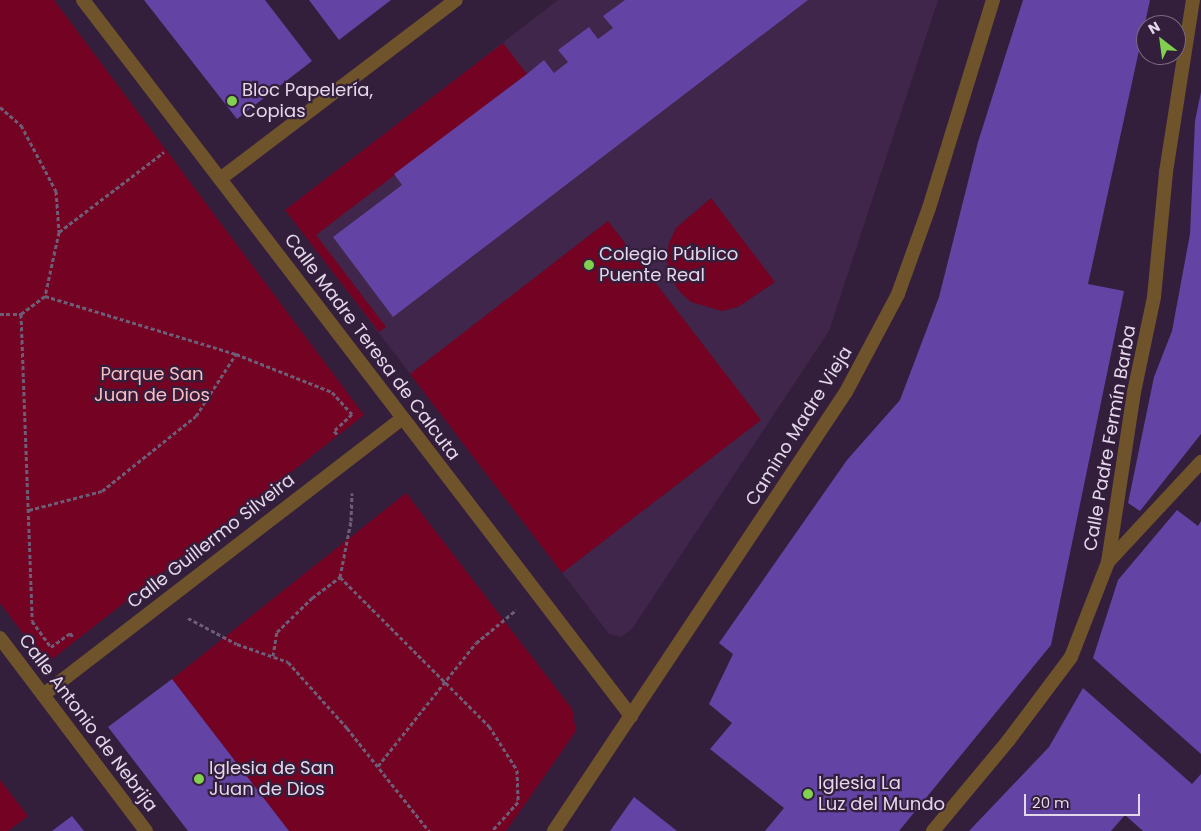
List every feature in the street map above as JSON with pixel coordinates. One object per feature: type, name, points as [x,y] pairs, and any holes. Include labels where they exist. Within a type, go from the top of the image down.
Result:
[{"type":"street","name":"Calle Madre Teresa de Calcuta","points":[[83,0],[631,716]]},
{"type":"street","points":[[220,179],[456,0]]},
{"type":"street","name":"Camino Madre Vieja","points":[[554,831],[846,392],[898,294],[929,208],[993,0]]},
{"type":"street","name":"Calle Padre Fermín Barba","points":[[933,831],[1008,742],[1071,657],[1108,562],[1134,392],[1154,297],[1166,172],[1193,0]]},
{"type":"street","name":"Calle Guillermo Silveira","points":[[43,695],[403,418]]},
{"type":"street","points":[[1108,562],[1201,462]]},
{"type":"street","name":"Calle Antonio de Nebrija","points":[[0,638],[146,831]]},
{"type":"path","points":[[0,107],[21,125],[56,191],[59,232],[44,296],[21,314],[0,314]]},
{"type":"path","points":[[59,232],[187,135]]},
{"type":"path","points":[[44,296],[236,354],[332,392],[352,414],[334,431],[355,455],[351,521],[340,577],[312,598],[277,632],[273,656]]},
{"type":"path","points":[[21,314],[32,621],[51,647],[70,633],[90,658]]},
{"type":"path","points":[[29,510],[102,491],[196,416],[236,354]]},
{"type":"path","points":[[340,577],[489,726],[517,770],[518,802],[492,831]]},
{"type":"path","points":[[378,766],[476,642],[537,593]]},
{"type":"path","points":[[161,604],[237,644],[288,662],[378,766],[430,831]]},
{"type":"shaded area","name":"Colegio Público Puente Real","points":[[558,0],[938,0],[829,331],[632,629],[621,637],[609,634],[285,210]]},
{"type":"green space","name":"Parque San Juan de Dios","points":[[0,0],[54,0],[364,415],[46,664],[0,603]]},
{"type":"green space","points":[[503,43],[527,74],[316,235],[386,327],[379,332],[285,210]]},
{"type":"green space","points":[[711,198],[775,282],[738,307],[722,311],[691,302],[679,291],[670,276],[667,260],[669,243],[676,228]]},
{"type":"green space","points":[[608,221],[761,420],[562,573],[410,374]]},
{"type":"green space","points":[[406,493],[572,709],[576,731],[506,831],[289,831],[172,679]]},
{"type":"green space","points":[[0,780],[28,816],[8,831],[0,831]]},
{"type":"building","points":[[144,0],[265,0],[312,61],[237,119]]},
{"type":"building","points":[[309,0],[391,0],[339,40]]},
{"type":"building","points":[[625,0],[808,0],[393,317],[333,237],[402,185],[394,174],[544,60],[554,73],[568,62],[558,50],[589,27],[598,39],[613,28],[603,16]]},
{"type":"building","points":[[1023,0],[1150,0],[1147,15],[1136,15],[1136,64],[1088,284],[1124,291],[1051,645],[899,831],[765,831],[784,808],[710,749],[732,723],[709,704],[733,654],[719,643],[847,460],[900,400],[939,297],[978,142]]},
{"type":"building","points":[[1201,92],[1201,434],[1140,511],[1128,503],[1154,377],[1172,331],[1190,234],[1195,121]]},
{"type":"building","points":[[1177,510],[1198,526],[1201,521],[1201,754],[1093,658],[1118,580]]},
{"type":"building","name":"Iglesia de San Juan de Dios","points":[[172,679],[289,831],[188,831],[108,727]]},
{"type":"building","points":[[1083,688],[1192,784],[1201,774],[1201,831],[1143,831],[1125,815],[1111,831],[969,831],[1049,747]]},
{"type":"building","points":[[634,797],[677,831],[610,831]]},
{"type":"building","points":[[72,816],[84,831],[52,831]]},
{"type":"place","name":"Bloc Papelería, Copias","points":[[232,101]]},
{"type":"place","name":"Colegio Público Puente Real","points":[[589,265]]},
{"type":"place","name":"Iglesia de San Juan de Dios","points":[[199,779]]},
{"type":"place","name":"Iglesia La Luz del Mundo","points":[[808,794]]}]
